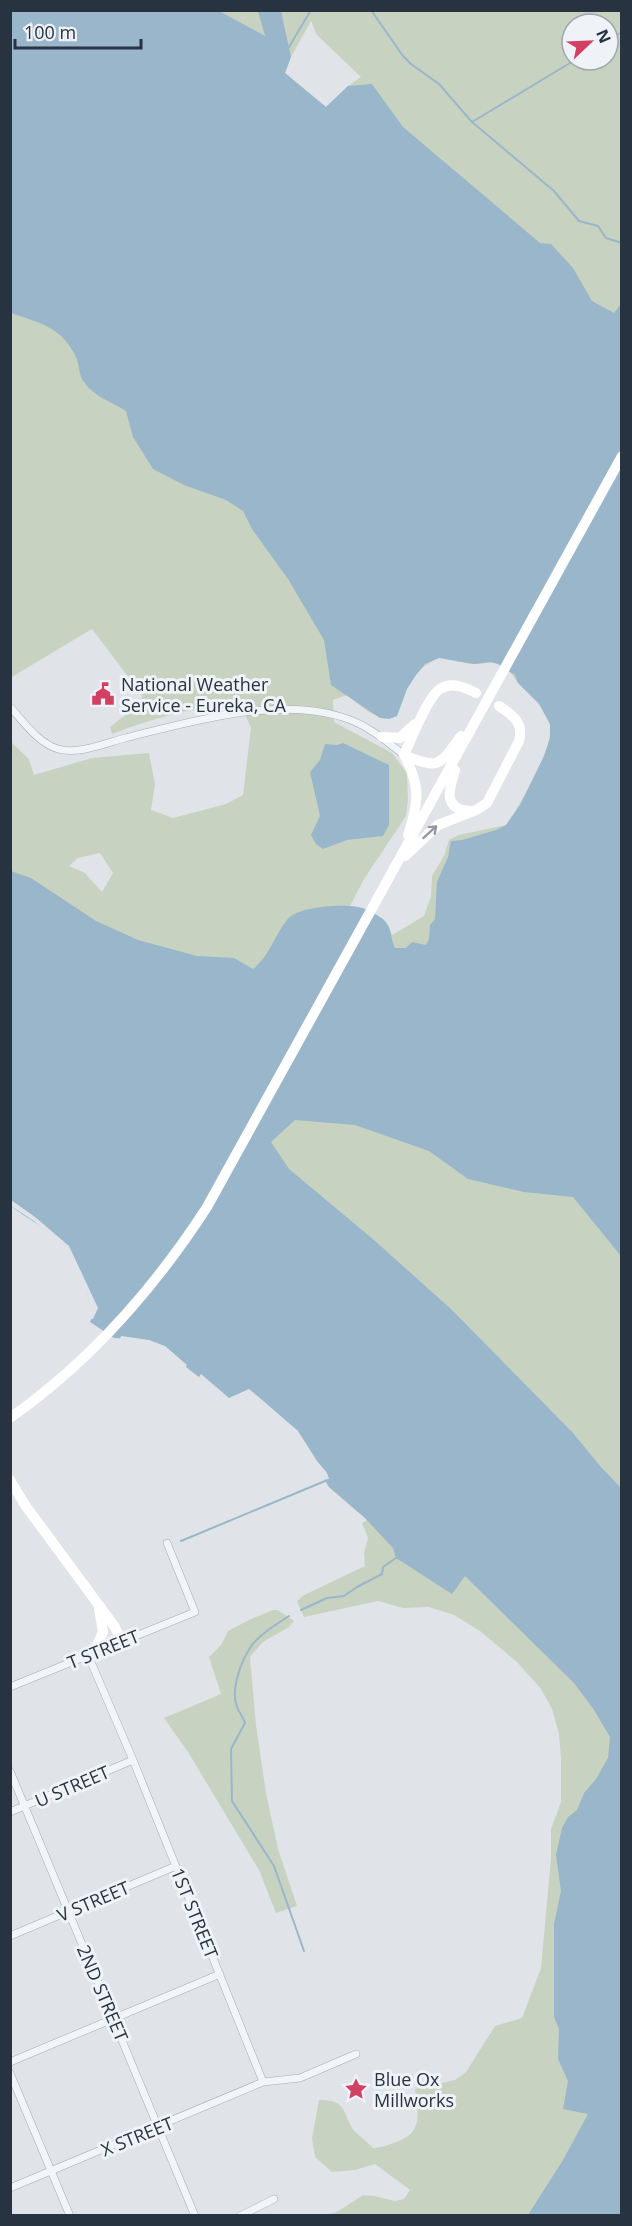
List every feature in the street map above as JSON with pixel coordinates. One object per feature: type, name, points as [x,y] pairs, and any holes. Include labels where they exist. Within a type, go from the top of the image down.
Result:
[{"type":"main road","points":[[10,1418],[64,1376],[113,1330],[182,1246],[207,1207],[621,456]]},
{"type":"main road","points":[[404,755],[436,692],[443,687],[454,686],[476,693]]},
{"type":"main road","points":[[404,755],[428,765],[437,763],[446,757],[484,705]]},
{"type":"main road","points":[[397,865],[432,829],[487,803],[519,741],[521,731],[515,716],[499,706]]},
{"type":"main road","points":[[382,737],[395,739],[404,736],[423,715]]},
{"type":"main road","points":[[462,747],[451,782],[450,798],[456,808],[471,811]]},
{"type":"main road","points":[[397,865],[416,805],[416,779],[404,755]]},
{"type":"main road","points":[[10,1480],[25,1505],[115,1627],[121,1641]]},
{"type":"main road","points":[[91,1654],[103,1632],[99,1606]]},
{"type":"street","points":[[10,707],[39,738],[60,750],[86,748],[211,718],[289,710],[342,717],[369,728],[404,755]]},
{"type":"street","name":"T STREET","points":[[10,1687],[195,1612],[167,1543]]},
{"type":"street","name":"1ST STREET","points":[[91,1654],[263,2082]]},
{"type":"street","name":"U STREET","points":[[10,1812],[133,1760]]},
{"type":"street","name":"2ND STREET","points":[[10,1772],[195,2216]]},
{"type":"street","name":"V STREET","points":[[10,1936],[176,1866]]},
{"type":"street","points":[[10,2062],[220,1974]]},
{"type":"street","points":[[263,2082],[300,2078],[356,2054]]},
{"type":"street","points":[[10,2073],[70,2216]]},
{"type":"street","name":"X STREET","points":[[10,2188],[263,2082]]},
{"type":"street","points":[[240,2216],[274,2199]]},
{"type":"green space","points":[[187,11],[263,11],[278,41]]},
{"type":"green space","points":[[267,11],[621,11],[621,351],[336,121],[278,77]],"holes":[[[311,21],[317,35],[361,77],[326,107],[285,73]]]},
{"type":"green space","points":[[11,232],[621,749],[621,1499],[262,1159],[269,978],[11,972],[10,741],[29,759],[34,775],[92,758],[149,753],[155,784],[151,810],[173,818],[226,804],[243,795],[251,728],[240,703],[174,714],[112,734],[110,727],[141,703],[142,695],[92,629],[11,676]],"holes":[[[439,658],[471,664],[495,663],[506,669],[542,708],[550,725],[550,735],[542,762],[506,825],[459,835],[449,840],[444,856],[432,876],[431,896],[424,916],[392,935],[381,918],[363,909],[350,906],[364,879],[406,816],[407,773],[392,753],[334,722],[333,700],[347,695],[377,716],[390,718],[397,716],[411,681],[422,668]],[[100,853],[113,873],[102,892],[85,873],[69,866],[78,858]]]},
{"type":"green space","points":[[136,1304],[264,1392],[385,1507],[388,1513],[461,1571],[471,1571],[621,1693],[621,2154],[561,2215],[324,2215],[337,2212],[363,2195],[395,2201],[404,2199],[410,2190],[375,2164],[355,2170],[332,2172],[315,2157],[312,2138],[319,2100],[334,2102],[342,2107],[352,2128],[373,2148],[396,2142],[405,2138],[415,2128],[418,2114],[415,2089],[455,2080],[466,2072],[495,2026],[522,2018],[541,1968],[551,1858],[551,1829],[561,1802],[559,1734],[552,1709],[541,1689],[517,1662],[480,1631],[454,1615],[429,1607],[403,1608],[378,1601],[304,1617],[297,1601],[304,1595],[365,1566],[364,1553],[368,1538],[362,1523],[367,1520],[329,1487],[324,1480],[328,1478],[327,1473],[298,1431],[249,1390],[229,1398],[201,1374],[199,1377],[186,1367],[187,1365],[163,1346],[113,1330]]},
{"type":"green space","points":[[273,1610],[278,1610],[294,1621],[289,1627],[263,1642],[250,1657],[256,1725],[266,1793],[278,1849],[297,1906],[276,1913],[259,1870],[188,1752],[164,1718],[221,1694],[209,1657],[221,1645],[228,1631]]},
{"type":"water","points":[[11,11],[219,11],[265,36],[258,11],[281,11],[291,57],[285,73],[326,107],[348,86],[372,84],[403,127],[540,243],[551,244],[573,268],[592,301],[614,313],[621,304],[621,1256],[573,1197],[524,1192],[468,1179],[429,1151],[355,1125],[295,1120],[271,1142],[289,1169],[374,1240],[452,1310],[573,1433],[621,1488],[621,2215],[528,2215],[563,2160],[588,2114],[563,2109],[568,2081],[558,2059],[559,2029],[554,2017],[554,1924],[561,1891],[556,1855],[562,1828],[568,1817],[577,1810],[584,1793],[596,1779],[608,1758],[610,1737],[594,1710],[574,1683],[465,1576],[452,1594],[396,1558],[393,1548],[365,1518],[329,1487],[296,1432],[246,1391],[229,1400],[165,1351],[131,1339],[114,1338],[90,1322],[94,1312],[72,1259],[63,1245],[11,1206],[11,871],[31,878],[96,921],[138,940],[197,956],[234,958],[253,969],[263,959],[287,920],[300,912],[321,907],[351,906],[371,912],[386,922],[395,948],[406,948],[412,942],[426,945],[430,925],[435,919],[437,882],[448,857],[451,841],[462,840],[506,825],[520,805],[544,756],[550,738],[550,724],[539,704],[518,683],[515,675],[491,662],[474,664],[439,658],[425,664],[407,689],[397,716],[389,719],[380,718],[331,685],[324,640],[288,579],[252,529],[243,511],[226,500],[184,485],[153,469],[133,437],[126,411],[88,387],[82,379],[75,355],[63,338],[40,323],[11,313]]},
{"type":"water","points":[[343,743],[389,765],[389,825],[383,836],[347,840],[323,849],[316,844],[311,835],[320,816],[310,772],[320,760],[325,744]]},
{"type":"pier","points":[[11,1200],[69,1246],[98,1308],[93,1319],[90,1319],[92,1310],[88,1296],[67,1252],[34,1221],[11,1206]]},
{"type":"pier","points":[[121,1336],[149,1340],[165,1346],[187,1365],[185,1368],[164,1352],[147,1345],[120,1339]]},
{"type":"pier","points":[[201,1374],[229,1398],[249,1389],[298,1431],[329,1479],[321,1480],[294,1434],[248,1395],[228,1403],[199,1377]]},
{"type":"waterway","points":[[289,47],[311,10]]},
{"type":"waterway","points":[[371,10],[403,56],[439,84],[472,122],[554,191],[579,221],[598,226],[606,238],[622,243]]},
{"type":"waterway","points":[[472,122],[560,69]]},
{"type":"waterway","points":[[181,1541],[325,1481]]},
{"type":"waterway","points":[[301,1610],[327,1598],[344,1596],[382,1574],[383,1567],[396,1558]]},
{"type":"waterway","points":[[289,1616],[269,1629],[252,1645],[238,1675],[235,1700],[245,1723],[231,1749],[232,1801],[274,1866],[304,1951]]},
{"type":"place","name":"National Weather Service - Eureka, CA","points":[[103,694]]},
{"type":"place","name":"Blue Ox Millworks","points":[[356,2089]]}]
